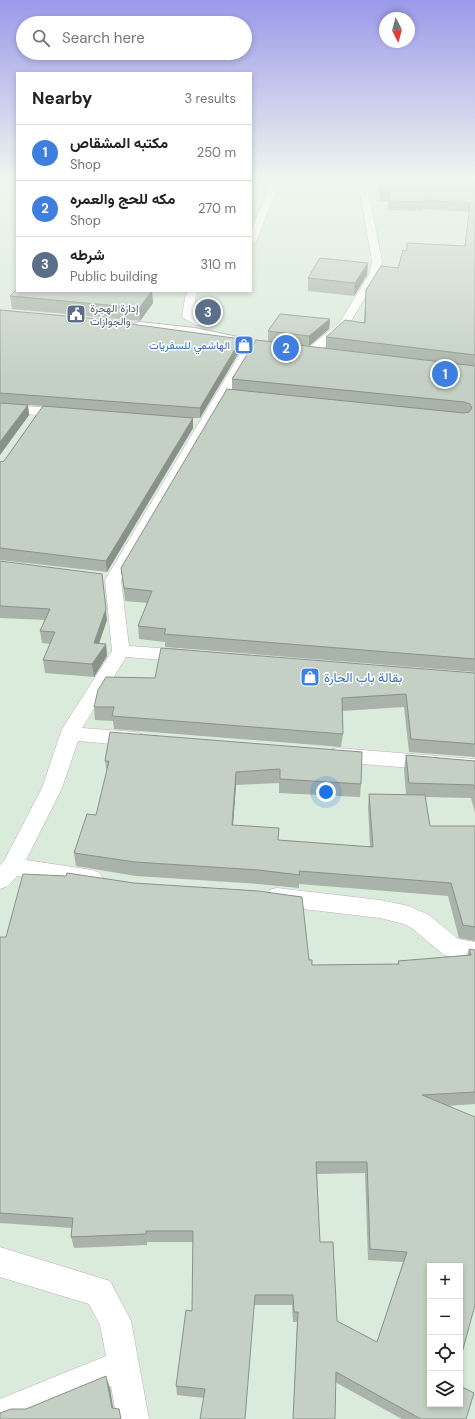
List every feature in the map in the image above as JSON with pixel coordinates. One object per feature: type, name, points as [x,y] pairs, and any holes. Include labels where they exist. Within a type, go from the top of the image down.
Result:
[{"type":"street","points":[[125,325],[198,328],[252,344],[317,353],[333,332],[344,324],[375,273],[377,261],[374,246]]},
{"type":"street","points":[[193,292],[190,298],[188,316],[198,328]]},
{"type":"street","points":[[198,328],[207,310]]},
{"type":"street","points":[[115,882],[6,874],[52,788],[72,729],[121,650],[105,579],[204,424],[252,344]]},
{"type":"street","points":[[221,395],[237,396]]},
{"type":"street","points":[[0,408],[80,414]]},
{"type":"street","points":[[32,424],[41,411]]},
{"type":"street","points":[[189,422],[204,424]]},
{"type":"street","points":[[121,650],[208,658]]},
{"type":"street","points":[[70,734],[150,741]]},
{"type":"street","points":[[316,753],[475,766]]},
{"type":"street","points":[[258,894],[380,909],[408,916],[421,922],[452,948],[475,952]]},
{"type":"street","points":[[0,1262],[100,1292],[115,1321],[133,1419]]},
{"type":"street","points":[[0,1415],[124,1365]]},
{"type":"building","points":[[407,246],[475,246],[475,355],[326,337],[345,320],[365,323],[366,290],[381,266],[398,268],[403,250],[407,251]]},
{"type":"building","points":[[320,258],[368,263],[355,283],[308,278]]},
{"type":"building","points":[[16,290],[16,292],[151,292],[139,308],[10,296]]},
{"type":"building","points":[[0,310],[132,322],[131,324],[241,339],[200,408],[0,393]]},
{"type":"building","points":[[280,314],[330,319],[309,336],[268,331]]},
{"type":"building","points":[[256,340],[475,366],[475,659],[164,634],[166,629],[138,626],[152,591],[124,588],[121,568],[227,389],[464,413],[469,412],[472,408],[470,404],[464,402],[232,379]]},
{"type":"building","points":[[0,403],[28,405],[0,442]]},
{"type":"building","points":[[43,406],[193,418],[106,561],[0,548],[0,462],[4,461]]},
{"type":"building","points":[[0,561],[102,574],[106,609],[94,643],[106,644],[92,664],[43,660],[55,632],[40,631],[50,609],[0,606]]},
{"type":"building","points":[[161,648],[475,673],[475,744],[411,739],[406,694],[342,698],[343,734],[112,716],[114,707],[94,707],[98,690],[106,677],[155,678]]},
{"type":"building","points":[[110,732],[362,752],[361,784],[280,779],[280,769],[236,772],[232,825],[279,828],[278,840],[373,847],[369,794],[425,795],[430,826],[475,826],[475,927],[463,925],[451,883],[299,871],[300,875],[258,870],[135,862],[74,853],[87,814],[96,815],[109,761],[105,761]]},
{"type":"building","points":[[406,755],[475,761],[475,789],[474,785],[409,783]]},
{"type":"building","points":[[67,873],[134,883],[258,891],[302,897],[309,960],[312,960],[312,965],[399,964],[398,961],[471,955],[469,949],[475,950],[475,1092],[422,1095],[475,1117],[475,1305],[463,1349],[463,1263],[427,1263],[427,1407],[463,1407],[463,1388],[474,1393],[466,1419],[421,1419],[336,1372],[335,1419],[293,1419],[298,1312],[294,1312],[293,1295],[255,1295],[245,1419],[200,1419],[205,1389],[176,1386],[186,1310],[192,1311],[193,1231],[146,1231],[146,1234],[71,1237],[73,1218],[0,1213],[0,937],[6,937],[23,874],[66,876]],"holes":[[[316,1162],[367,1162],[370,1249],[407,1252],[377,1342],[337,1321],[333,1242],[320,1242]]]},
{"type":"building","points":[[106,1376],[112,1408],[119,1409],[121,1419],[0,1419],[0,1413],[11,1409],[26,1409]]},
{"type":"place","name":"شرطه","points":[[208,312]]},
{"type":"place","name":"إدارة الهجرة والجوازات","points":[[76,314]]},
{"type":"place","name":"الهاشمي للسفريات","points":[[244,345]]},
{"type":"place","name":"مكه للحج والعمره","points":[[286,348]]},
{"type":"place","name":"مكتبه المشقاص","points":[[445,374]]},
{"type":"place","name":"بقالة باب الحارة","points":[[310,677]]}]
